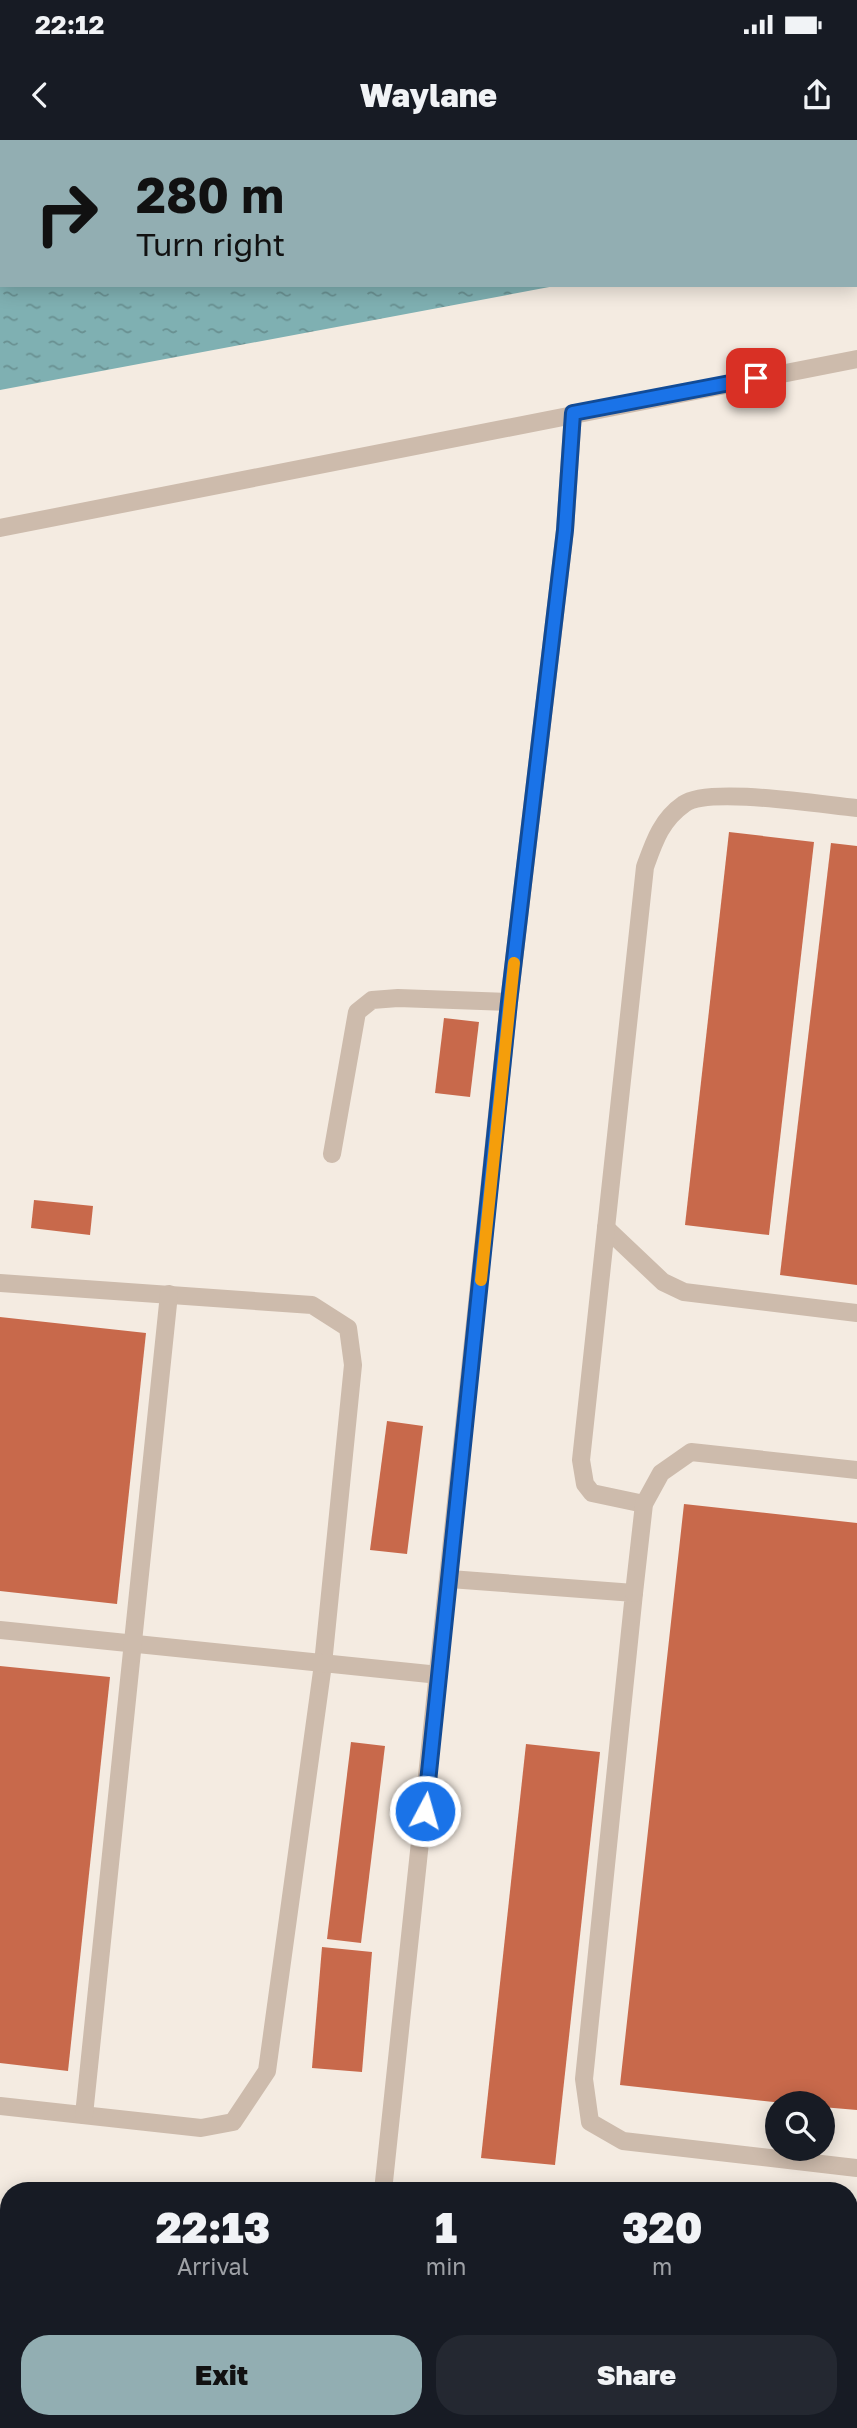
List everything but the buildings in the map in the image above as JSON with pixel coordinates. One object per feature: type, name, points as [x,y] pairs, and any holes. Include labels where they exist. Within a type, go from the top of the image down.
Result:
[{"type":"lane","points":[[0,528],[857,359]]},
{"type":"lane","points":[[384,2182],[450,1579],[509,1002],[565,530],[573,413]]},
{"type":"lane","points":[[644,1504],[592,1493],[585,1484],[581,1460],[645,867],[660,827],[686,802],[716,795],[857,808]]},
{"type":"lane","points":[[332,1154],[357,1012],[372,1000],[398,998],[509,1002]]},
{"type":"lane","points":[[606,1228],[663,1282],[684,1292],[857,1313]]},
{"type":"lane","points":[[0,1283],[312,1305],[348,1328],[353,1365],[323,1664],[267,2071],[233,2122],[201,2128],[0,2106]]},
{"type":"lane","points":[[84,2115],[169,1294]]},
{"type":"lane","points":[[857,1471],[691,1452],[661,1473],[644,1504],[584,2078],[590,2122],[623,2141],[857,2168]]},
{"type":"lane","points":[[450,1579],[634,1593]]},
{"type":"lane","points":[[0,1630],[439,1675]]},
{"type":"water","points":[[0,287],[549,287],[0,390]]},
{"type":"slow traffic","points":[[481,1280],[514,963]]},
{"type":"route","points":[[425,1811],[509,1002],[565,530],[573,413],[756,378]]}]
